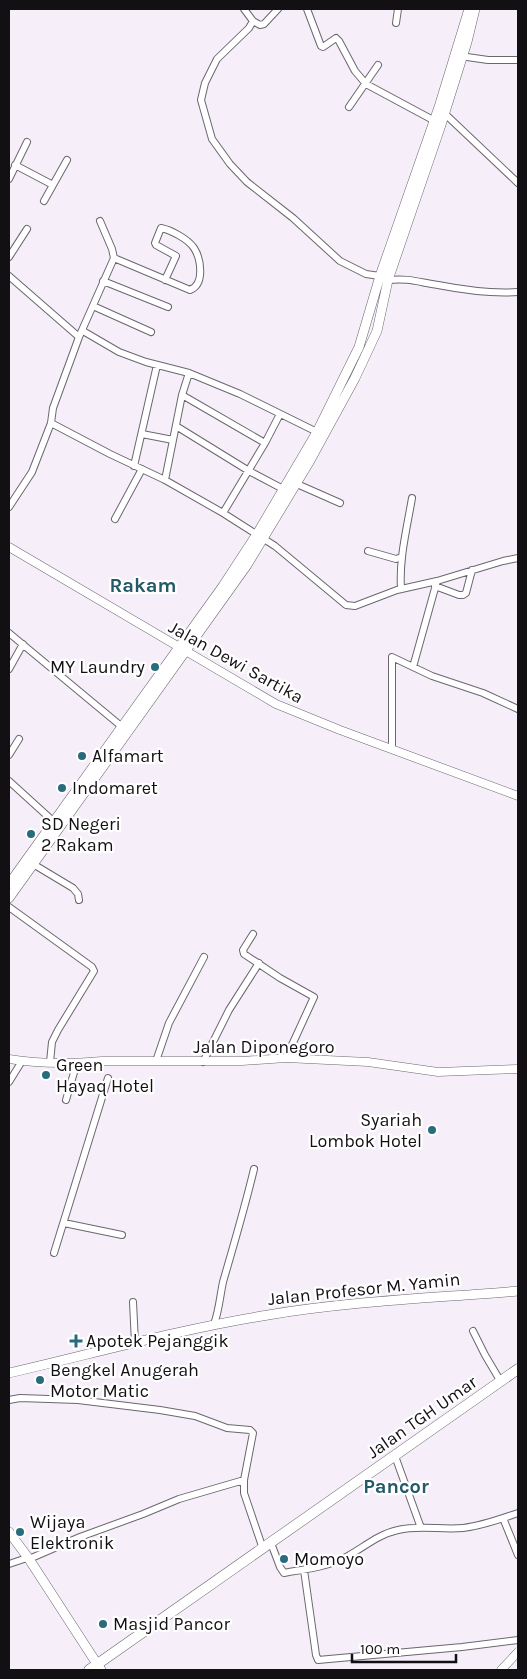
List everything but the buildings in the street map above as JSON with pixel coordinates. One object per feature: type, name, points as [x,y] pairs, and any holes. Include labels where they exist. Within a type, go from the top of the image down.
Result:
[{"type":"main road","points":[[459,56],[469,9]]},
{"type":"main road","points":[[287,491],[296,484],[350,376],[475,9]]},
{"type":"main road","points":[[10,879],[182,649],[223,586],[260,536],[287,491],[317,432],[377,331],[384,278],[433,120],[442,110]]},
{"type":"main road","points":[[9,898],[120,733]]},
{"type":"main road","name":"Jalan Profesor M. Yamin","points":[[9,1373],[214,1324],[338,1304],[518,1291]]},
{"type":"main road","name":"Jalan TGH Umar","points":[[96,1668],[518,1369]]},
{"type":"main road","points":[[9,1535],[27,1559],[80,1647],[96,1668]]},
{"type":"street","points":[[244,9],[260,25],[264,24],[278,9]]},
{"type":"street","points":[[307,9],[320,46],[323,48],[336,38],[354,71],[366,84],[433,120]]},
{"type":"street","points":[[396,23],[398,9]]},
{"type":"street","points":[[254,21],[217,59],[204,83],[201,100],[212,139],[230,164],[247,182],[293,218],[340,261],[366,274],[482,291],[516,292],[518,285]]},
{"type":"street","points":[[459,56],[488,60],[518,60]]},
{"type":"street","points":[[350,107],[378,65]]},
{"type":"street","points":[[442,110],[518,182]]},
{"type":"street","points":[[9,179],[27,142]]},
{"type":"street","points":[[44,201],[67,160]]},
{"type":"street","points":[[15,166],[53,185]]},
{"type":"street","points":[[9,507],[32,472],[79,337],[114,258],[100,221]]},
{"type":"street","points":[[114,258],[165,280],[190,290],[198,284],[200,271],[199,260],[194,248],[184,238],[163,228],[161,228],[155,243],[176,256],[165,280]]},
{"type":"street","points":[[9,257],[27,229]]},
{"type":"street","points":[[9,276],[79,337]]},
{"type":"street","points":[[103,281],[168,307]]},
{"type":"street","points":[[93,306],[151,332]]},
{"type":"street","points":[[83,331],[119,352],[157,365],[189,373],[240,394],[317,432]]},
{"type":"street","points":[[134,466],[157,365]]},
{"type":"street","points":[[165,480],[182,395],[189,373]]},
{"type":"street","points":[[182,395],[265,443]]},
{"type":"street","points":[[223,513],[249,471],[280,414]]},
{"type":"street","points":[[50,423],[165,480],[223,513],[260,536],[349,606],[355,606],[401,589],[436,584],[472,570],[518,558]]},
{"type":"street","points":[[176,426],[249,471],[287,491]]},
{"type":"street","points":[[142,434],[173,440]]},
{"type":"street","points":[[115,519],[142,469]]},
{"type":"street","points":[[296,484],[340,503]]},
{"type":"street","points":[[401,589],[402,558],[412,498]]},
{"type":"street","name":"Jalan Dewi Sartika","points":[[9,547],[276,704],[332,727],[518,796]]},
{"type":"street","points":[[368,551],[396,559],[402,558]]},
{"type":"street","points":[[436,584],[459,595],[463,595],[466,593],[472,570]]},
{"type":"street","points":[[414,667],[436,584]]},
{"type":"street","points":[[9,633],[120,733]]},
{"type":"street","points":[[9,669],[23,644]]},
{"type":"street","points":[[392,749],[392,657],[432,676],[483,693],[518,709]]},
{"type":"street","points":[[9,755],[19,739]]},
{"type":"street","points":[[9,781],[53,821]]},
{"type":"street","points":[[33,864],[73,888],[78,894],[79,900]]},
{"type":"street","points":[[9,907],[93,969],[92,976],[62,1021],[52,1042],[50,1062]]},
{"type":"street","points":[[253,934],[243,952],[280,978],[314,997],[286,1058]]},
{"type":"street","points":[[156,1061],[169,1023],[204,957]]},
{"type":"street","points":[[203,1062],[229,1010],[259,963]]},
{"type":"street","name":"Jalan Diponegoro","points":[[9,1060],[83,1064],[102,1062],[242,1061],[286,1058],[368,1062],[443,1072],[518,1069]]},
{"type":"street","points":[[9,1082],[22,1061]]},
{"type":"street","points":[[66,1100],[75,1069],[83,1064]]},
{"type":"street","points":[[54,1253],[108,1078]]},
{"type":"street","points":[[214,1324],[218,1313],[222,1286],[240,1228],[254,1169]]},
{"type":"street","points":[[64,1223],[122,1235]]},
{"type":"street","points":[[133,1302],[135,1343]]},
{"type":"street","points":[[473,1331],[501,1382]]},
{"type":"street","points":[[9,1400],[20,1398],[96,1402],[179,1413],[195,1416],[227,1428],[250,1430],[252,1434],[244,1480],[244,1493],[267,1546],[283,1572],[304,1570],[329,1564],[346,1557],[373,1540],[392,1531],[421,1528],[462,1528],[483,1524],[518,1513]]},
{"type":"street","points":[[395,1456],[421,1528]]},
{"type":"street","points":[[9,1564],[27,1559],[179,1499],[244,1480]]},
{"type":"street","points":[[503,1518],[518,1555]]},
{"type":"street","points":[[304,1570],[316,1655],[319,1660],[518,1640]]},
{"type":"street","points":[[501,1670],[518,1652]]},
{"type":"place","name":"MY Laundry","points":[[155,667]]},
{"type":"place","name":"Alfamart","points":[[82,756]]},
{"type":"place","name":"Indomaret","points":[[62,788]]},
{"type":"place","name":"SD Negeri 2 Rakam","points":[[31,834]]},
{"type":"place","name":"Green Hayaq Hotel","points":[[46,1075]]},
{"type":"place","name":"Syariah Lombok Hotel","points":[[432,1130]]},
{"type":"place","name":"Apotek Pejanggik","points":[[76,1341]]},
{"type":"place","name":"Bengkel Anugerah Motor Matic","points":[[40,1380]]},
{"type":"place","name":"Wijaya Elektronik","points":[[20,1532]]},
{"type":"place","name":"Momoyo","points":[[284,1559]]},
{"type":"place","name":"Masjid Pancor","points":[[103,1624]]},
{"type":"district","name":"Rakam","points":[[143,585]]},
{"type":"district","name":"Pancor","points":[[396,1486]]}]
